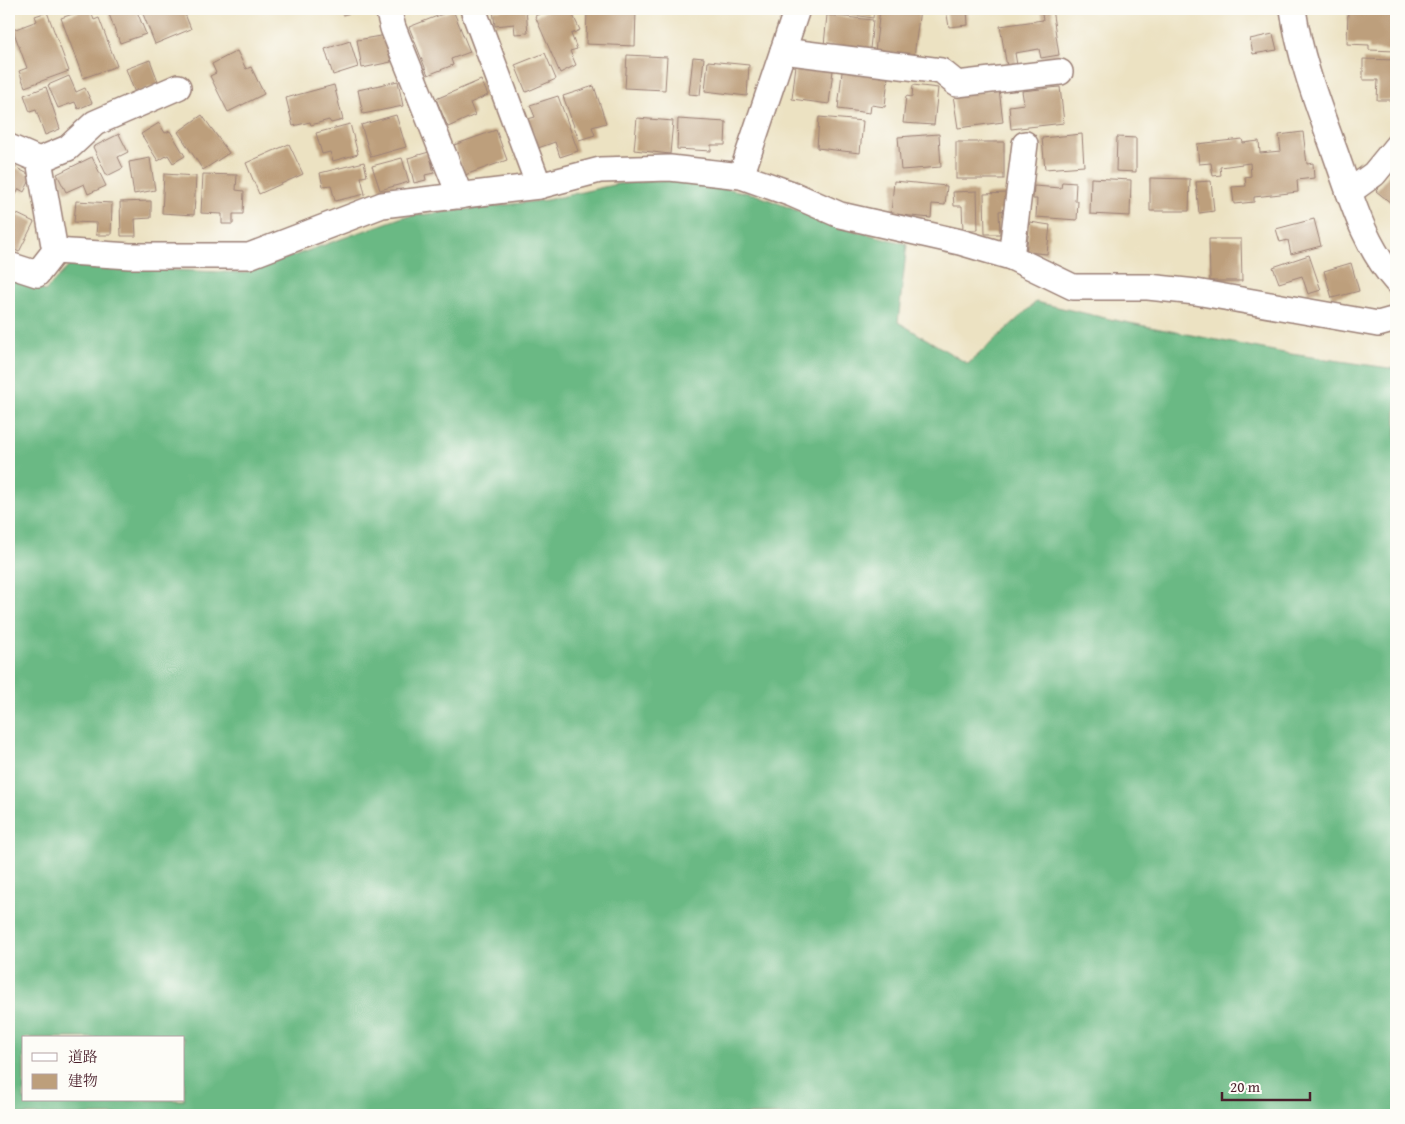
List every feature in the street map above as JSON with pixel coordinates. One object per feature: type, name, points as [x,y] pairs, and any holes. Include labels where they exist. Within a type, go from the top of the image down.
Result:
[{"type":"street","points":[[388,9],[393,28],[460,196]]},
{"type":"street","points":[[472,9],[539,186]]},
{"type":"street","points":[[741,176],[797,9]]},
{"type":"street","points":[[1293,9],[1308,77],[1365,235],[1386,269],[1396,281]]},
{"type":"street","points":[[783,51],[941,71],[957,84],[1060,72]]},
{"type":"street","points":[[9,147],[39,160],[68,148],[95,123],[178,87]]},
{"type":"street","points":[[1011,257],[1025,144]]},
{"type":"street","points":[[1349,192],[1374,174],[1396,147]]},
{"type":"street","points":[[9,265],[37,274],[55,251],[39,160]]},
{"type":"street","points":[[55,251],[130,256],[249,256],[382,205],[539,186],[600,170],[670,168],[741,176],[792,194],[840,215],[960,242],[1011,257],[1073,287],[1148,287],[1196,292],[1378,324],[1396,319]]},
{"type":"green space","points":[[678,179],[754,194],[840,227],[907,244],[898,322],[968,364],[1036,302],[1114,320],[1284,353],[1396,369],[1396,1115],[9,1115],[9,277],[45,291],[69,266],[245,273],[403,217],[547,200],[617,184]]},
{"type":"building","points":[[90,9],[94,20],[99,18],[117,66],[83,78],[61,18]]},
{"type":"building","points":[[107,9],[136,9],[146,34],[120,43]]},
{"type":"building","points":[[141,9],[183,9],[191,29],[155,44]]},
{"type":"building","points":[[342,9],[366,9],[343,15]]},
{"type":"building","points":[[526,9],[528,33],[515,34],[514,24],[495,26],[493,10]]},
{"type":"building","points":[[551,9],[570,9],[580,30],[571,34],[577,49],[570,51],[576,65],[560,73],[535,16]]},
{"type":"building","points":[[587,9],[636,9],[635,46],[586,44]]},
{"type":"building","points":[[827,9],[874,9],[873,18],[827,11]]},
{"type":"building","points":[[880,9],[920,9],[914,57],[875,52]]},
{"type":"building","points":[[946,9],[967,9],[968,25],[949,27]]},
{"type":"building","points":[[1041,9],[1052,9],[1059,55],[1041,58],[1039,49],[1015,53],[1017,65],[1007,67],[1000,26],[1043,20]]},
{"type":"building","points":[[1348,9],[1396,9],[1396,51],[1369,50],[1369,45],[1347,44]]},
{"type":"building","points":[[453,10],[470,52],[451,59],[453,65],[428,75],[409,27]]},
{"type":"building","points":[[47,12],[69,71],[25,87],[19,71],[27,68],[13,30],[37,21],[35,16]]},
{"type":"building","points":[[827,15],[873,20],[870,49],[824,45]]},
{"type":"building","points":[[1273,34],[1277,50],[1253,54],[1250,39]]},
{"type":"building","points":[[386,35],[391,62],[362,68],[357,40]]},
{"type":"building","points":[[350,41],[358,67],[333,75],[325,49]]},
{"type":"building","points":[[237,51],[246,69],[251,67],[264,94],[228,112],[210,76],[216,73],[212,64]]},
{"type":"building","points":[[545,53],[556,79],[526,92],[515,65]]},
{"type":"building","points":[[627,55],[667,57],[665,90],[625,88]]},
{"type":"building","points":[[693,57],[704,58],[700,95],[689,94]]},
{"type":"building","points":[[1363,59],[1396,60],[1396,100],[1377,100],[1378,80],[1363,80]]},
{"type":"building","points":[[150,60],[159,84],[135,93],[126,69]]},
{"type":"building","points":[[708,61],[749,65],[747,96],[705,91]]},
{"type":"building","points":[[796,65],[833,70],[829,104],[792,99]]},
{"type":"building","points":[[842,72],[888,76],[885,107],[871,105],[870,113],[838,109]]},
{"type":"building","points":[[69,76],[76,92],[85,88],[92,103],[78,109],[75,102],[58,108],[48,85]]},
{"type":"building","points":[[481,80],[488,95],[470,103],[475,115],[448,127],[436,99]]},
{"type":"building","points":[[398,81],[403,106],[363,114],[358,90]]},
{"type":"building","points":[[334,85],[343,120],[331,123],[329,120],[311,125],[310,122],[293,126],[286,98]]},
{"type":"building","points":[[913,85],[938,88],[934,125],[903,123],[906,96],[912,97]]},
{"type":"building","points":[[594,86],[606,123],[592,127],[595,135],[579,140],[563,96]]},
{"type":"building","points":[[46,87],[60,129],[45,135],[36,110],[30,112],[24,95]]},
{"type":"building","points":[[1060,87],[1064,123],[1011,129],[1009,106],[1024,104],[1022,91]]},
{"type":"building","points":[[999,89],[1003,122],[958,128],[953,95]]},
{"type":"building","points":[[558,96],[578,151],[560,157],[555,142],[538,148],[528,119],[535,117],[530,105]]},
{"type":"building","points":[[202,115],[229,153],[203,170],[178,132]]},
{"type":"building","points":[[396,115],[406,147],[371,157],[361,125]]},
{"type":"building","points":[[819,117],[863,121],[860,153],[817,148]]},
{"type":"building","points":[[637,118],[673,121],[670,154],[634,150]]},
{"type":"building","points":[[678,119],[726,122],[725,145],[711,145],[711,151],[677,149]]},
{"type":"building","points":[[159,123],[165,133],[170,131],[185,156],[173,163],[168,155],[158,161],[141,134]]},
{"type":"building","points":[[350,124],[358,154],[333,161],[330,152],[322,154],[316,133]]},
{"type":"building","points":[[496,130],[507,160],[465,175],[454,145]]},
{"type":"building","points":[[1303,132],[1307,164],[1313,163],[1314,178],[1297,180],[1298,192],[1254,197],[1254,202],[1234,204],[1232,187],[1246,186],[1245,177],[1251,176],[1250,163],[1220,167],[1221,175],[1213,176],[1211,163],[1199,164],[1197,144],[1242,139],[1243,143],[1259,141],[1260,153],[1281,151],[1279,135]]},
{"type":"building","points":[[119,134],[128,152],[118,157],[123,168],[107,176],[93,147]]},
{"type":"building","points":[[939,134],[941,167],[901,170],[898,137]]},
{"type":"building","points":[[1082,134],[1084,166],[1045,169],[1042,138]]},
{"type":"building","points":[[1117,137],[1136,138],[1136,172],[1116,171]]},
{"type":"building","points":[[956,142],[1004,142],[1004,179],[956,179]]},
{"type":"building","points":[[289,144],[303,174],[259,194],[246,163]]},
{"type":"building","points":[[429,152],[434,173],[425,175],[426,180],[414,183],[408,158]]},
{"type":"building","points":[[92,157],[106,186],[88,194],[84,184],[66,192],[57,174]]},
{"type":"building","points":[[150,158],[155,190],[134,194],[129,162]]},
{"type":"building","points":[[402,158],[409,182],[380,190],[372,166]]},
{"type":"building","points":[[364,162],[367,176],[361,177],[365,194],[335,201],[331,185],[323,186],[320,173]]},
{"type":"building","points":[[9,164],[32,176],[24,192],[19,189],[13,200],[9,198]]},
{"type":"building","points":[[1396,166],[1396,207],[1376,191]]},
{"type":"building","points":[[164,174],[196,176],[194,215],[162,213]]},
{"type":"building","points":[[203,174],[237,175],[236,190],[244,191],[243,214],[233,214],[233,224],[222,224],[222,214],[201,213]]},
{"type":"building","points":[[1091,178],[1131,180],[1130,216],[1090,214]]},
{"type":"building","points":[[1150,178],[1190,179],[1189,211],[1150,211]]},
{"type":"building","points":[[894,181],[947,186],[945,205],[932,204],[931,218],[891,214]]},
{"type":"building","points":[[1211,181],[1214,211],[1199,213],[1196,182]]},
{"type":"building","points":[[1062,182],[1076,183],[1075,201],[1078,201],[1077,220],[1036,217],[1037,199],[1033,199],[1034,186],[1061,188]]},
{"type":"building","points":[[977,191],[978,230],[963,230],[962,206],[954,206],[953,192]]},
{"type":"building","points":[[1007,193],[1008,210],[999,211],[1000,234],[985,234],[984,194]]},
{"type":"building","points":[[76,201],[112,203],[111,235],[96,235],[97,223],[74,222]]},
{"type":"building","points":[[151,201],[151,218],[135,219],[136,236],[121,236],[120,202]]},
{"type":"building","points":[[9,210],[34,222],[19,252],[9,247]]},
{"type":"building","points":[[1314,219],[1321,246],[1291,254],[1288,240],[1280,242],[1276,229]]},
{"type":"building","points":[[1030,222],[1050,225],[1047,254],[1026,252]]},
{"type":"building","points":[[1209,239],[1241,239],[1242,281],[1210,281]]},
{"type":"building","points":[[1309,255],[1321,290],[1308,294],[1302,276],[1279,283],[1273,267]]},
{"type":"building","points":[[1351,263],[1359,291],[1332,298],[1324,271]]}]
